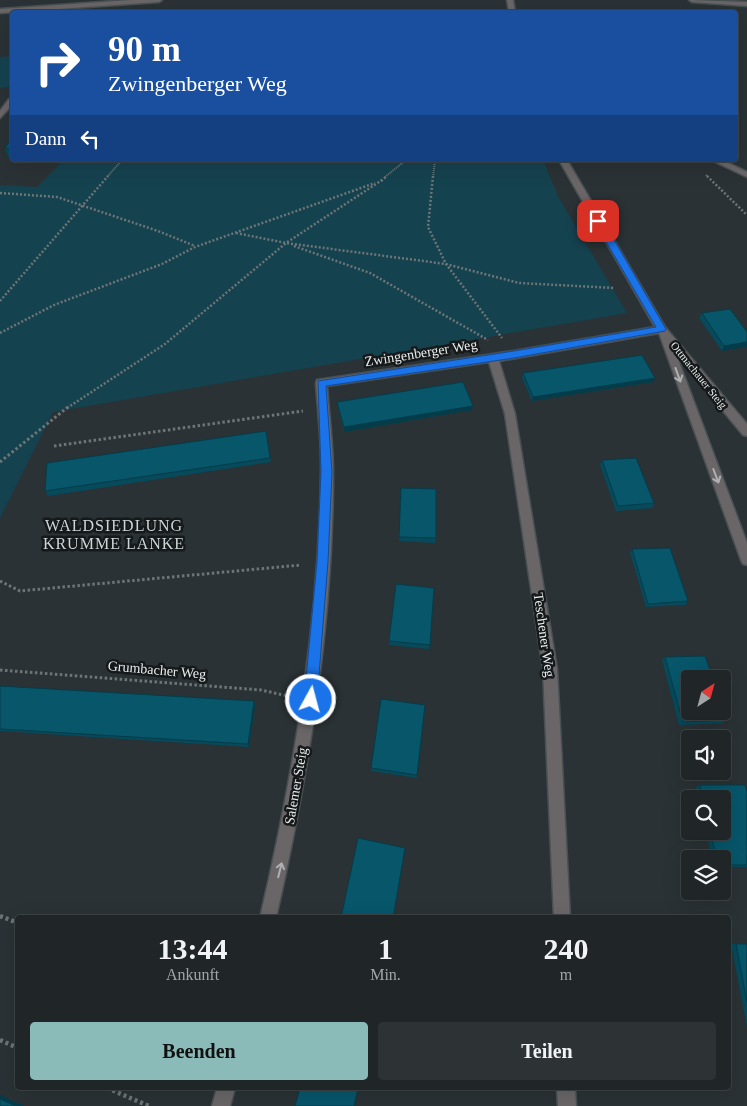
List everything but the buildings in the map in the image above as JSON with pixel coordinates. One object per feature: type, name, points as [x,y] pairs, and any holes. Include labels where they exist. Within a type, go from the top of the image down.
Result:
[{"type":"street","points":[[31,10],[159,0]]},
{"type":"street","points":[[692,0],[747,4]]},
{"type":"street","points":[[0,116],[10,104]]},
{"type":"street","name":"Ottmachauer Steig","points":[[564,162],[661,329],[747,432]]},
{"type":"street","points":[[719,162],[747,175]]},
{"type":"street","points":[[661,329],[747,560]]},
{"type":"street","name":"Zwingenberger Weg","points":[[321,383],[514,355],[661,329]]},
{"type":"street","name":"Teschener Weg","points":[[493,357],[510,414],[550,669],[562,915]]},
{"type":"street","name":"Salemer Steig","points":[[269,915],[284,851],[311,700],[323,562],[327,472],[321,383]]},
{"type":"street","points":[[221,1106],[225,1090]]},
{"type":"street","points":[[566,1090],[567,1106]]},
{"type":"path","points":[[0,301],[120,162]]},
{"type":"path","points":[[0,462],[56,416],[164,344],[286,243],[382,180],[404,162]]},
{"type":"path","points":[[435,162],[428,227],[446,264],[514,355]]},
{"type":"path","points":[[704,172],[747,215]]},
{"type":"path","points":[[0,333],[54,306],[162,264],[196,247],[382,180]]},
{"type":"path","points":[[0,193],[57,197],[158,230],[196,247]]},
{"type":"path","points":[[236,232],[286,243],[446,264],[519,283],[638,289]]},
{"type":"path","points":[[286,243],[370,273],[514,355]]},
{"type":"path","points":[[54,446],[302,412],[312,406],[321,383]]},
{"type":"path","points":[[0,581],[20,591],[323,562]]},
{"type":"path","name":"Grumbacher Weg","points":[[0,670],[261,690],[311,700]]},
{"type":"path","points":[[0,916],[15,922]]},
{"type":"path","points":[[0,1040],[15,1047]]},
{"type":"path","points":[[112,1090],[149,1106]]},
{"type":"shaded area","points":[[10,56],[10,87],[0,88],[0,57]]},
{"type":"shaded area","points":[[62,162],[544,162],[559,198],[627,313],[53,412],[0,518],[0,185],[37,187]]},
{"type":"district","name":"WALDSIEDLUNG KRUMME LANKE","points":[[114,534]]},
{"type":"route","points":[[311,700],[323,562],[327,472],[321,383],[514,355],[661,329],[598,221]]}]
